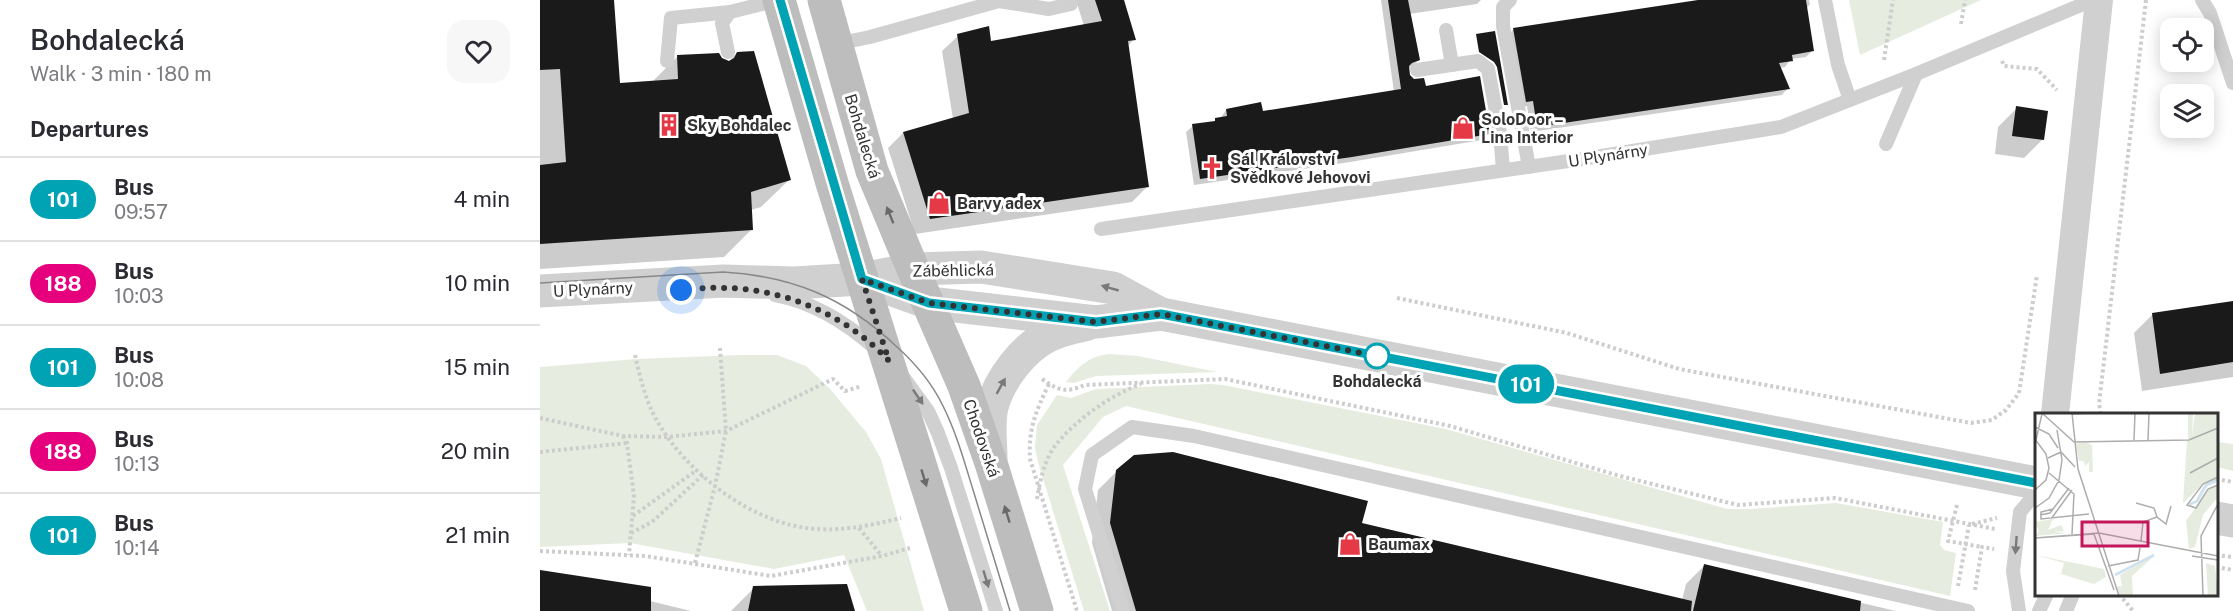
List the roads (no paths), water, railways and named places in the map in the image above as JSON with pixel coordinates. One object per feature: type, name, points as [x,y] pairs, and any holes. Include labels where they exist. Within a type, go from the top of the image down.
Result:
[{"type":"main road","points":[[779,0],[862,279],[966,611]]},
{"type":"main road","name":"Bohdalecká","points":[[824,0],[872,171],[913,269]]},
{"type":"main road","name":"Chodovská","points":[[913,269],[964,386],[991,463],[1037,611]]},
{"type":"street","points":[[2055,413],[2099,0]]},
{"type":"street","name":"Záběhlická","points":[[862,279],[913,269],[981,267],[1113,288],[1161,314],[2035,483]]},
{"type":"street","name":"Záběhlická","points":[[862,279],[929,303],[1096,322],[1161,314]]},
{"type":"street","name":"U Plynárny","points":[[540,291],[724,281],[793,283],[862,279]]},
{"type":"street","points":[[991,463],[992,409],[996,395],[1010,371],[1028,351],[1046,337],[1096,322]]},
{"type":"street","points":[[2218,518],[2233,521]]},
{"type":"lane","points":[[667,61],[671,18],[730,12],[779,0]]},
{"type":"lane","points":[[1510,0],[1503,7],[1503,26],[1529,167]]},
{"type":"lane","points":[[1825,0],[1838,65],[1850,100]]},
{"type":"lane","name":"U Plynárny","points":[[1101,229],[1529,167],[1781,127],[1916,74],[2092,0]]},
{"type":"lane","points":[[2202,0],[2210,14],[2233,83]]},
{"type":"lane","points":[[836,44],[870,37],[999,1],[1049,9],[1071,4]]},
{"type":"lane","points":[[728,52],[722,23],[730,12]]},
{"type":"lane","points":[[1446,30],[1452,65]]},
{"type":"lane","points":[[1417,70],[1478,62],[1488,69],[1500,133],[1503,170]]},
{"type":"lane","points":[[1886,144],[1916,74]]},
{"type":"lane","points":[[540,298],[724,288],[779,296],[802,303],[833,317],[865,339],[889,361],[902,374],[928,411],[951,468],[996,611]]},
{"type":"lane","points":[[1122,611],[1085,489],[1092,455],[1132,427],[1205,439],[1968,611]]},
{"type":"lane","points":[[2019,611],[2013,571],[2020,512],[2035,495]]},
{"type":"lane","points":[[2039,611],[2046,596]]},
{"type":"lane","points":[[2066,611],[2072,596]]},
{"type":"tram line","points":[[540,283],[723,272],[748,274],[772,278],[817,293],[857,315],[877,329],[910,359],[939,398],[960,449],[1010,611]]},
{"type":"place","name":"Sky Bohdalec","points":[[669,125]]},
{"type":"place","name":"SoloDoor – Lina Interior","points":[[1463,128]]},
{"type":"place","name":"Sál Království Svědkové Jehovovi","points":[[1212,168]]},
{"type":"place","name":"Barvy adex","points":[[939,203]]},
{"type":"place","name":"Bohdalecká","points":[[1377,356]]},
{"type":"place","name":"Baumax","points":[[1350,544]]}]
